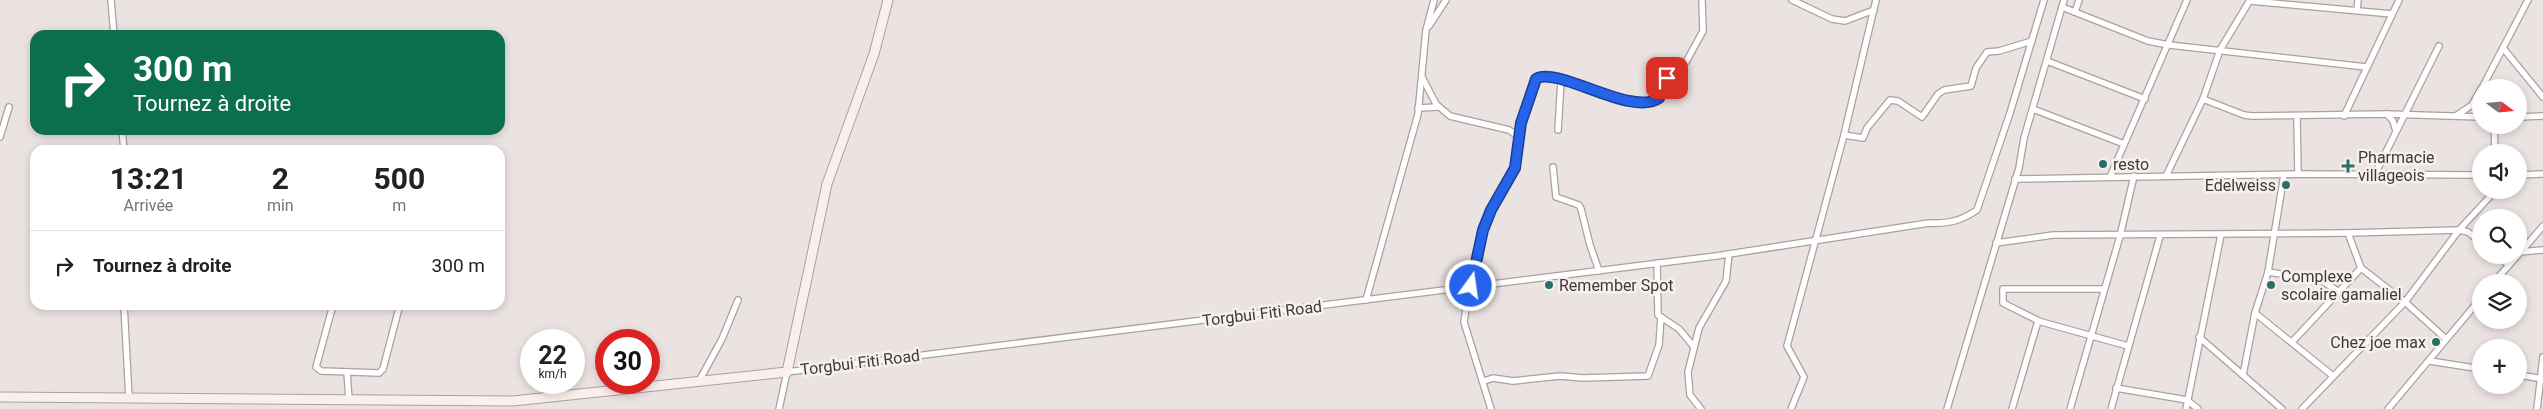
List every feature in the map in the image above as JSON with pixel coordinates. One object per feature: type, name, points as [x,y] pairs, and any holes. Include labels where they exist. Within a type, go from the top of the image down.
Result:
[{"type":"street","points":[[111,0],[114,30]]},
{"type":"street","points":[[779,409],[827,184],[874,54],[888,0]]},
{"type":"street","points":[[1366,300],[1418,108],[1426,30],[1434,0]]},
{"type":"street","points":[[1426,30],[1446,0]]},
{"type":"street","points":[[1491,409],[1484,381],[1464,322],[1469,287],[1483,230],[1491,210],[1515,168],[1521,123],[1536,79],[1540,76],[1547,76],[1575,83],[1601,95],[1639,102],[1654,102],[1659,98],[1667,78],[1686,62],[1703,31],[1702,0]]},
{"type":"street","points":[[1792,0],[1832,19],[1845,21],[1874,10]]},
{"type":"street","points":[[1791,409],[1804,377],[1787,346],[1844,134],[1876,0]]},
{"type":"street","name":"Torgbui Fiti Road","points":[[0,397],[513,401],[787,372],[1716,256],[1929,224],[1947,224],[1964,219],[1977,210],[2044,0]]},
{"type":"street","points":[[1947,409],[2016,179],[2033,109],[2064,0]]},
{"type":"street","points":[[2074,12],[2079,0]]},
{"type":"street","points":[[2110,177],[2187,0]]},
{"type":"street","points":[[2166,176],[2203,99],[2220,50],[2250,0],[2392,14]]},
{"type":"street","points":[[2357,10],[2358,0]]},
{"type":"street","points":[[2344,116],[2399,0]]},
{"type":"street","points":[[2487,79],[2528,0]]},
{"type":"street","points":[[2062,7],[2148,40],[2169,45],[2366,67]]},
{"type":"street","points":[[1844,134],[1863,138],[1866,128],[1890,100],[1895,99],[1922,117],[1938,94],[1944,90],[1971,86],[1976,68],[1987,52],[1999,51],[2032,41]]},
{"type":"street","points":[[2374,176],[2439,46]]},
{"type":"street","points":[[2503,48],[2543,97]]},
{"type":"street","points":[[2047,61],[2145,99]]},
{"type":"street","points":[[1421,76],[1438,107],[1450,116],[1509,130],[1519,136]]},
{"type":"street","points":[[1558,130],[1561,80]]},
{"type":"street","points":[[2203,99],[2244,115],[2344,116],[2386,114],[2472,116]]},
{"type":"street","points":[[2457,115],[2472,105]]},
{"type":"street","points":[[0,137],[9,107]]},
{"type":"street","points":[[1418,108],[1438,107]]},
{"type":"street","points":[[2033,109],[2124,144]]},
{"type":"street","points":[[2386,114],[2393,121],[2396,131]]},
{"type":"street","points":[[2297,116],[2298,174]]},
{"type":"street","points":[[2528,117],[2543,116]]},
{"type":"street","points":[[1509,130],[1521,123]]},
{"type":"street","points":[[1553,167],[1556,197],[1578,205],[1581,209],[1590,245],[1599,270]]},
{"type":"street","points":[[2016,179],[2298,174],[2374,176],[2472,175]]},
{"type":"street","points":[[2527,175],[2543,174]]},
{"type":"street","points":[[2243,375],[2256,312],[2268,272],[2284,175]]},
{"type":"street","points":[[2070,409],[2120,236],[2134,176]]},
{"type":"street","points":[[2302,409],[2405,302],[2459,230],[2488,199]]},
{"type":"street","points":[[2527,245],[2543,226]]},
{"type":"street","points":[[1996,243],[2053,235],[2348,234],[2459,230],[2468,232],[2472,235]]},
{"type":"street","points":[[2348,234],[2361,268],[2405,302],[2446,339]]},
{"type":"street","points":[[2186,409],[2220,235]]},
{"type":"street","points":[[2110,409],[2160,236]]},
{"type":"street","points":[[2527,253],[2543,250]]},
{"type":"street","points":[[1701,409],[1690,394],[1688,382],[1694,347],[1699,328],[1726,281],[1729,254]]},
{"type":"street","points":[[1657,263],[1656,310],[1660,317],[1679,329],[1694,347]]},
{"type":"street","points":[[2501,274],[2509,265]]},
{"type":"street","points":[[2292,342],[2361,268]]},
{"type":"street","points":[[2268,272],[2320,280],[2338,291]]},
{"type":"street","points":[[2104,289],[2003,289],[2003,303],[2039,320],[2128,346]]},
{"type":"street","points":[[698,381],[722,339],[738,300]]},
{"type":"street","points":[[2388,409],[2472,309]]},
{"type":"street","points":[[124,310],[129,398]]},
{"type":"street","points":[[331,310],[316,367],[321,371],[379,373],[383,369],[398,310]]},
{"type":"street","points":[[2256,312],[2333,376]]},
{"type":"street","points":[[1484,381],[1493,378],[1513,381],[1560,376],[1583,378],[1648,376],[1659,345],[1660,317]]},
{"type":"street","points":[[2012,409],[2039,320]]},
{"type":"street","points":[[2199,337],[2282,409]]},
{"type":"street","points":[[2537,409],[2543,379],[2543,357]]},
{"type":"street","points":[[2430,361],[2472,368]]},
{"type":"street","points":[[347,372],[349,400]]},
{"type":"street","points":[[2527,376],[2543,379]]},
{"type":"street","points":[[2116,388],[2187,400],[2198,409]]},
{"type":"place","name":"resto","points":[[2103,164]]},
{"type":"place","name":"Pharmacie villageois","points":[[2348,166]]},
{"type":"place","name":"Edelweiss","points":[[2286,185]]},
{"type":"place","name":"Remember Spot","points":[[1549,285]]},
{"type":"place","name":"Complexe scolaire gamaliel","points":[[2271,285]]},
{"type":"place","name":"Chez joe max","points":[[2436,342]]},
{"type":"route","points":[[1471,286],[1483,230],[1491,210],[1515,168],[1518,158],[1521,123],[1536,79],[1540,76],[1547,76],[1575,83],[1601,95],[1639,102],[1654,102],[1659,98],[1667,78]]}]
